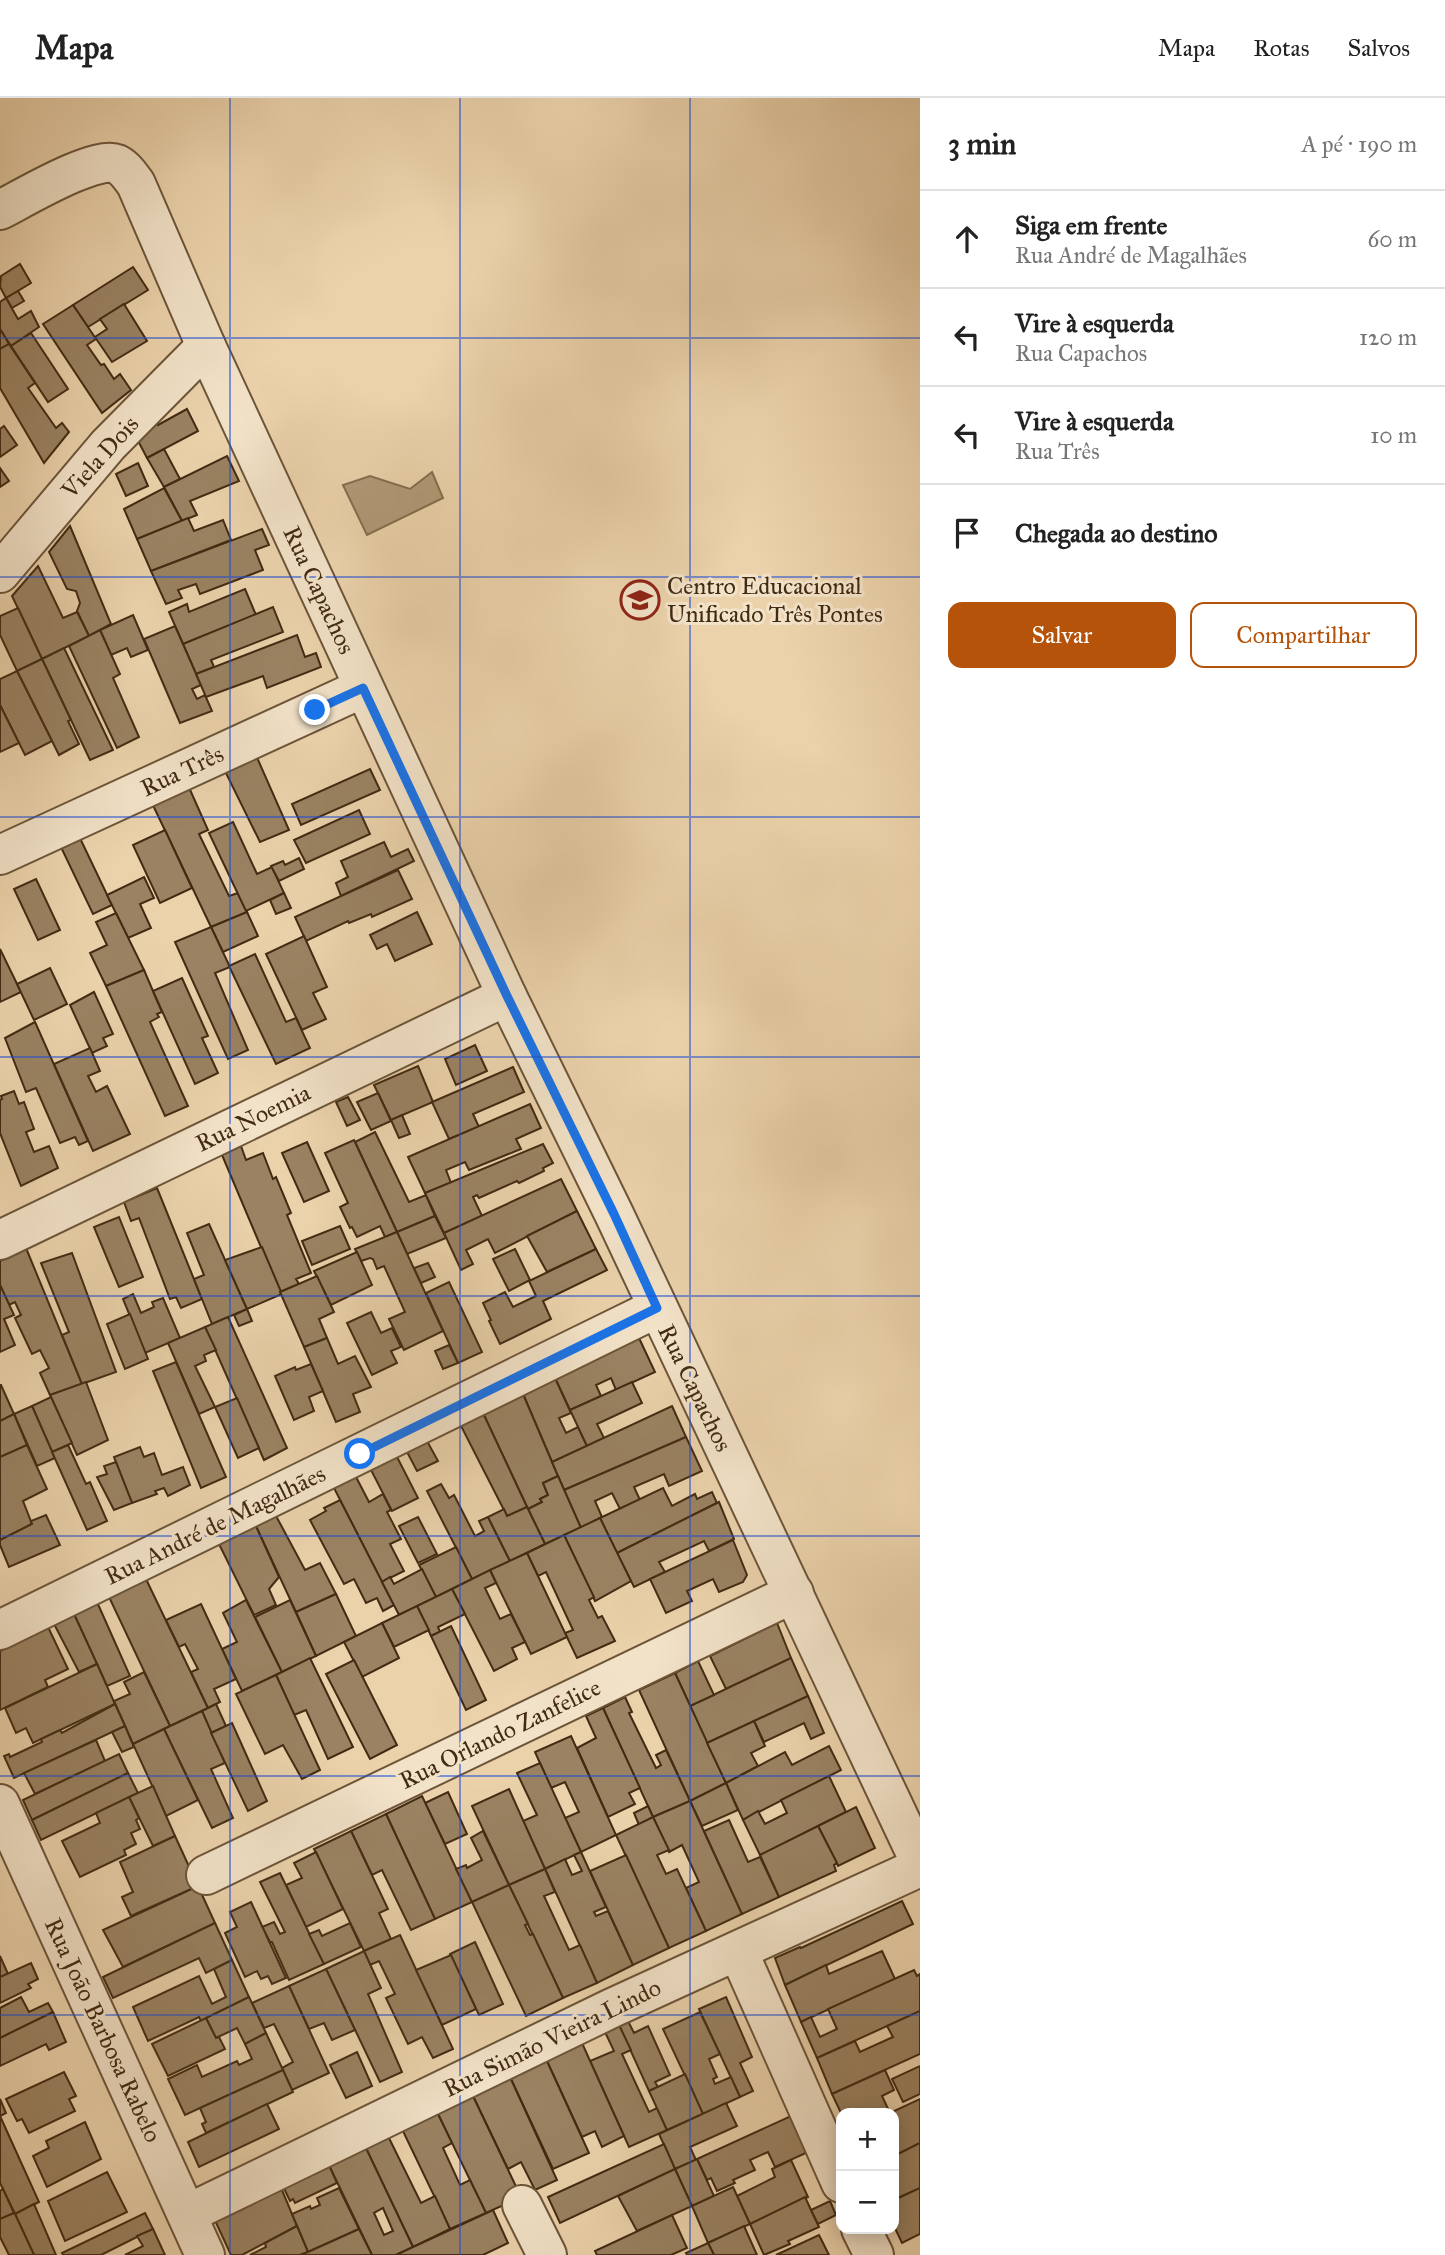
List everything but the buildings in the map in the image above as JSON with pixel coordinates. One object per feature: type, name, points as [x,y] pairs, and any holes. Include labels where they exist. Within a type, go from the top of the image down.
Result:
[{"type":"street","name":"Rua Capachos","points":[[0,210],[79,170],[107,163],[117,164],[128,173],[135,184],[206,346],[507,996],[614,1214],[920,1862]]},
{"type":"street","name":"Viela Dois","points":[[0,573],[108,445],[206,346]]},
{"type":"street","name":"Rua Três","points":[[0,855],[363,688]]},
{"type":"street","name":"Rua Noemia","points":[[0,1240],[507,996]]},
{"type":"street","name":"Rua André de Magalhães","points":[[0,1630],[657,1308]]},
{"type":"street","name":"Rua Orlando Zanfelice","points":[[206,1875],[794,1593]]},
{"type":"street","name":"Rua João Barbosa Rabelo","points":[[5,1829],[205,2255]]},
{"type":"street","name":"Rua Simão Vieira Lindo","points":[[187,2214],[612,2008],[920,1867]]},
{"type":"street","points":[[738,1951],[836,2172]]},
{"type":"street","points":[[522,2205],[547,2255]]},
{"type":"street","points":[[864,2234],[874,2255]]},
{"type":"shaded area","points":[[432,472],[443,498],[367,535],[343,485],[370,476],[410,489]]},
{"type":"place","name":"Centro Educacional Unificado Três Pontes","points":[[640,600]]},
{"type":"route","points":[[315,710],[363,688],[657,1308],[360,1454]]}]
